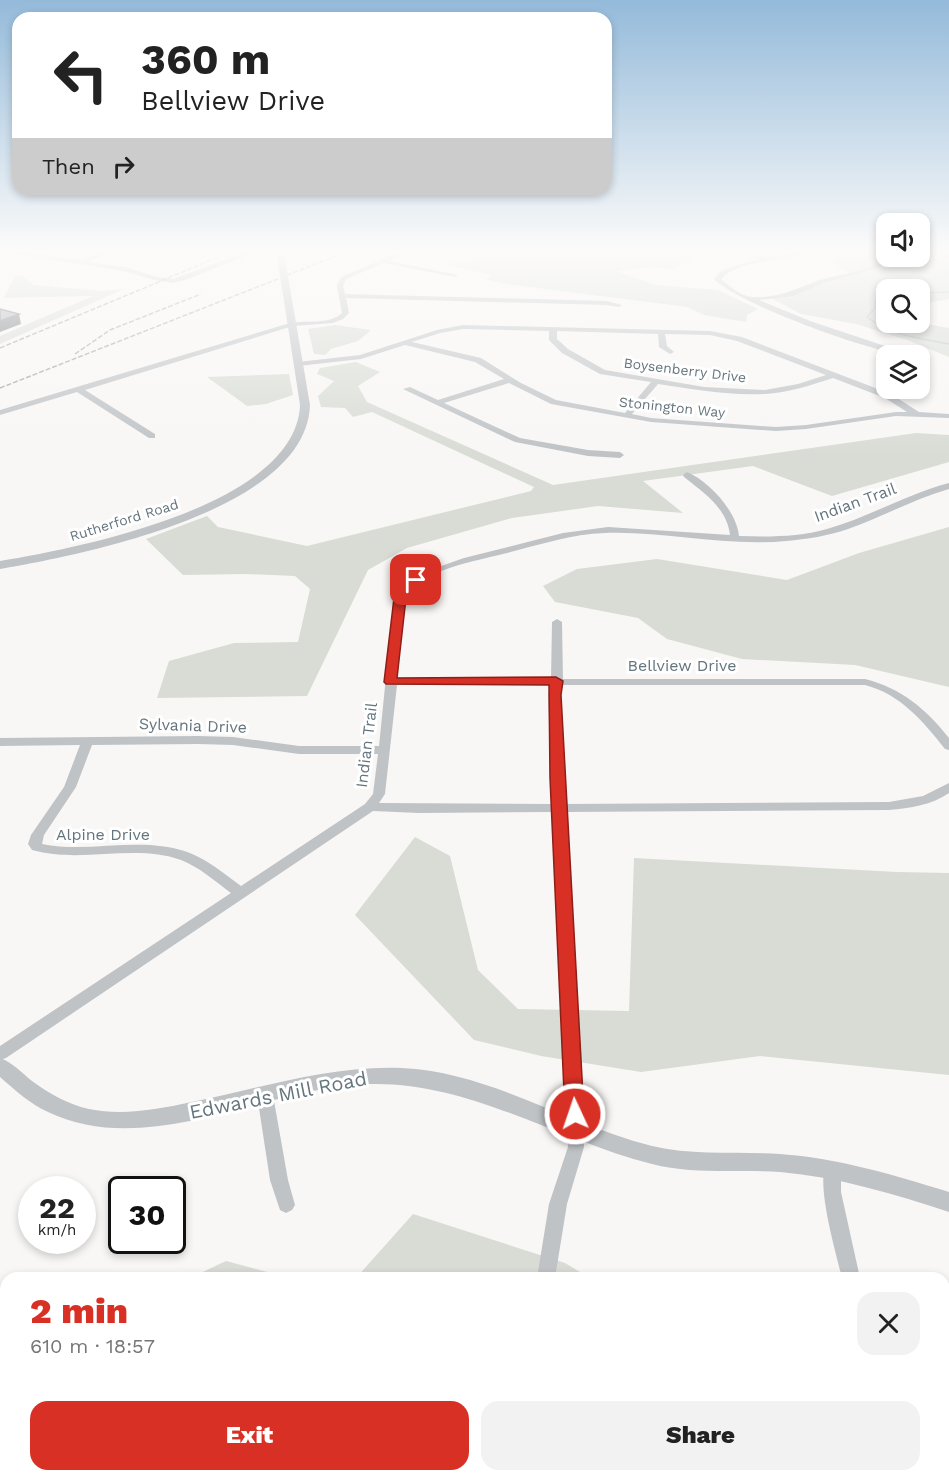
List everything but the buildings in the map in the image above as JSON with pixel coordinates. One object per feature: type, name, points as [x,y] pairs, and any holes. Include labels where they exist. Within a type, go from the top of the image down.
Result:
[{"type":"street","name":"Rutherford Road","points":[[0,565],[54,557],[129,538],[194,514],[245,486],[279,459],[299,434],[306,410],[291,318]]},
{"type":"street","points":[[0,413],[292,324],[331,322],[341,318]]},
{"type":"street","points":[[804,318],[881,345]]},
{"type":"street","points":[[298,364],[362,357],[439,332],[463,327],[710,333],[733,337],[833,375],[898,401],[916,414]]},
{"type":"street","name":"Boysenberry Drive","points":[[553,329],[555,344],[595,369],[620,377],[715,390],[756,392],[792,388],[833,375]]},
{"type":"street","points":[[661,331],[663,346],[670,352]]},
{"type":"street","name":"Stonington Way","points":[[404,343],[469,357],[554,402],[674,423],[776,429],[916,414],[949,416]]},
{"type":"street","points":[[437,403],[510,380]]},
{"type":"street","points":[[626,416],[655,382]]},
{"type":"street","points":[[78,389],[152,436]]},
{"type":"street","points":[[407,389],[478,423],[524,441],[588,453],[620,455]]},
{"type":"street","points":[[687,475],[728,511],[733,523],[735,538]]},
{"type":"street","name":"Indian Trail","points":[[0,1054],[243,894],[370,807],[379,794],[400,598],[409,586],[428,574],[478,558],[595,530],[772,539],[819,534],[859,521],[930,491],[949,486]]},
{"type":"street","points":[[547,1272],[558,1204],[576,1147],[554,695],[557,622]]},
{"type":"street","name":"Bellview Drive","points":[[390,682],[844,681],[872,683],[900,696],[949,746]]},
{"type":"street","name":"Alpine Drive","points":[[88,740],[70,787],[38,835],[35,844],[37,847],[57,851],[136,850],[172,853],[197,862],[243,894]]},
{"type":"street","name":"Sylvania Drive","points":[[0,742],[198,740],[233,741],[299,750],[384,750]]},
{"type":"street","points":[[370,807],[559,809],[851,807],[915,801],[937,795],[949,787]]},
{"type":"street","name":"Edwards Mill Road","points":[[0,1066],[46,1102],[77,1115],[95,1119],[144,1119],[354,1077],[415,1077],[463,1087],[635,1151],[669,1159],[779,1163],[832,1169],[892,1184],[949,1202]]},
{"type":"street","points":[[265,1095],[286,1205]]},
{"type":"street","points":[[832,1169],[832,1192],[850,1272]]},
{"type":"shaded area","points":[[41,318],[58,318],[0,344],[0,336]]},
{"type":"shaded area","points":[[723,318],[747,318],[746,322]]},
{"type":"shaded area","points":[[824,318],[876,318],[876,330],[856,324]]},
{"type":"shaded area","points":[[335,325],[371,330],[358,341],[331,349],[325,355],[314,354],[308,329]]},
{"type":"shaded area","points":[[930,325],[949,328],[949,357],[930,349],[930,345],[919,345],[885,333],[930,333]]},
{"type":"shaded area","points":[[356,362],[380,372],[358,386],[367,402],[553,485],[916,433],[949,435],[949,462],[832,496],[753,466],[643,481],[683,513],[598,506],[512,518],[407,548],[368,570],[307,696],[157,698],[169,661],[234,643],[298,642],[310,589],[295,576],[183,575],[146,539],[207,516],[218,527],[307,546],[531,491],[534,487],[372,412],[353,417],[345,408],[321,407],[318,396],[334,381],[317,374],[320,368]]},
{"type":"shaded area","points":[[289,374],[293,395],[266,404],[247,406],[207,377]]},
{"type":"shaded area","points":[[949,527],[949,687],[855,665],[742,659],[667,639],[638,618],[555,602],[543,586],[577,569],[657,559],[787,580],[859,553]]},
{"type":"shaded area","points":[[415,837],[450,856],[478,970],[518,1009],[629,1011],[634,858],[949,873],[949,1075],[760,1056],[641,1072],[541,1056],[474,1040],[355,915]]},
{"type":"shaded area","points":[[413,1214],[565,1263],[580,1272],[361,1272]]},
{"type":"shaded area","points":[[226,1261],[267,1272],[203,1272]]},
{"type":"waterway","points":[[869,318],[876,323]]},
{"type":"waterway","points":[[900,333],[949,344]]},
{"type":"railway","points":[[0,348],[72,318]]},
{"type":"railway","points":[[75,354],[110,330],[140,318]]},
{"type":"railway","points":[[0,388],[178,318]]},
{"type":"route","points":[[416,580],[400,598],[390,682],[556,681],[554,695],[562,892],[575,1114]]}]
